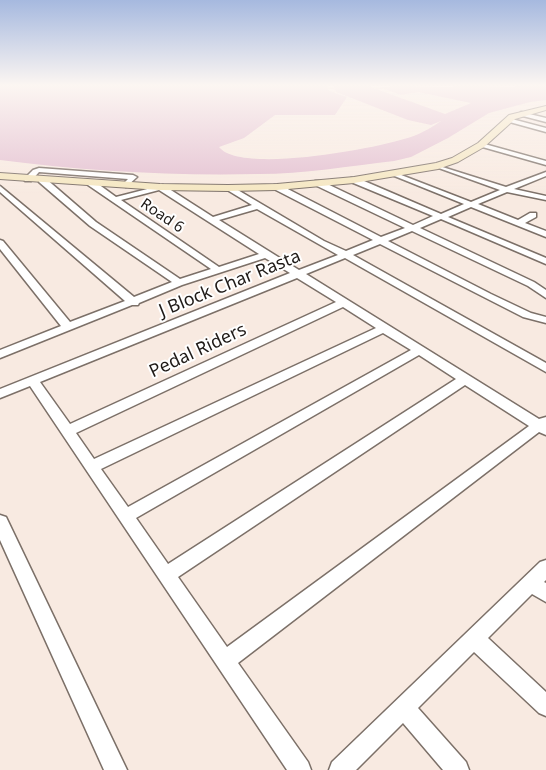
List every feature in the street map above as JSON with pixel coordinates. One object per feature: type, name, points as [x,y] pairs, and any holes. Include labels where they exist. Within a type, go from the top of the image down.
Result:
[{"type":"street","points":[[0,176],[160,187],[228,188],[277,187],[354,180],[438,166],[469,154],[506,122]]},
{"type":"street","points":[[515,122],[546,130]]},
{"type":"street","points":[[481,145],[546,163]]},
{"type":"street","points":[[438,166],[507,190],[546,198]]},
{"type":"street","points":[[28,179],[34,171],[39,170],[134,177],[126,185]]},
{"type":"street","points":[[394,174],[546,234]]},
{"type":"street","name":"J Block Char Rasta","points":[[0,394],[546,174]]},
{"type":"street","points":[[0,182],[15,178]]},
{"type":"street","points":[[42,180],[94,224],[179,283]]},
{"type":"street","points":[[354,180],[546,261]]},
{"type":"street","name":"Road 6","points":[[91,183],[218,270]]},
{"type":"street","points":[[318,183],[531,284],[546,295]]},
{"type":"street","points":[[114,200],[160,187],[382,329],[464,380],[544,426],[225,661]]},
{"type":"street","points":[[277,187],[508,306],[546,320]]},
{"type":"street","points":[[0,188],[5,197],[134,303]]},
{"type":"street","points":[[228,188],[546,368]]},
{"type":"street","points":[[212,220],[258,206]]},
{"type":"street","points":[[518,223],[533,215]]},
{"type":"street","points":[[0,243],[68,327]]},
{"type":"street","name":"J Block Char Rasta","points":[[1,352],[134,303],[179,283],[267,254]]},
{"type":"street","name":"Pedal Riders","points":[[67,431],[343,303]]},
{"type":"street","points":[[91,467],[382,329]]},
{"type":"street","points":[[125,516],[418,351]]},
{"type":"street","points":[[166,575],[464,380]]},
{"type":"street","points":[[33,381],[300,770]]},
{"type":"street","points":[[0,522],[116,770]]},
{"type":"street","points":[[340,770],[474,638],[539,588],[546,568]]},
{"type":"street","points":[[474,638],[546,706]]},
{"type":"street","points":[[404,708],[458,770]]},
{"type":"shaded area","points":[[0,122],[266,122],[244,138],[219,147],[232,155],[252,159],[278,159],[337,153],[388,143],[414,136],[439,122],[474,122],[411,157],[394,161],[292,173],[161,173],[96,170],[0,160]]},
{"type":"shaded area","points":[[417,122],[439,122],[431,125]]}]
